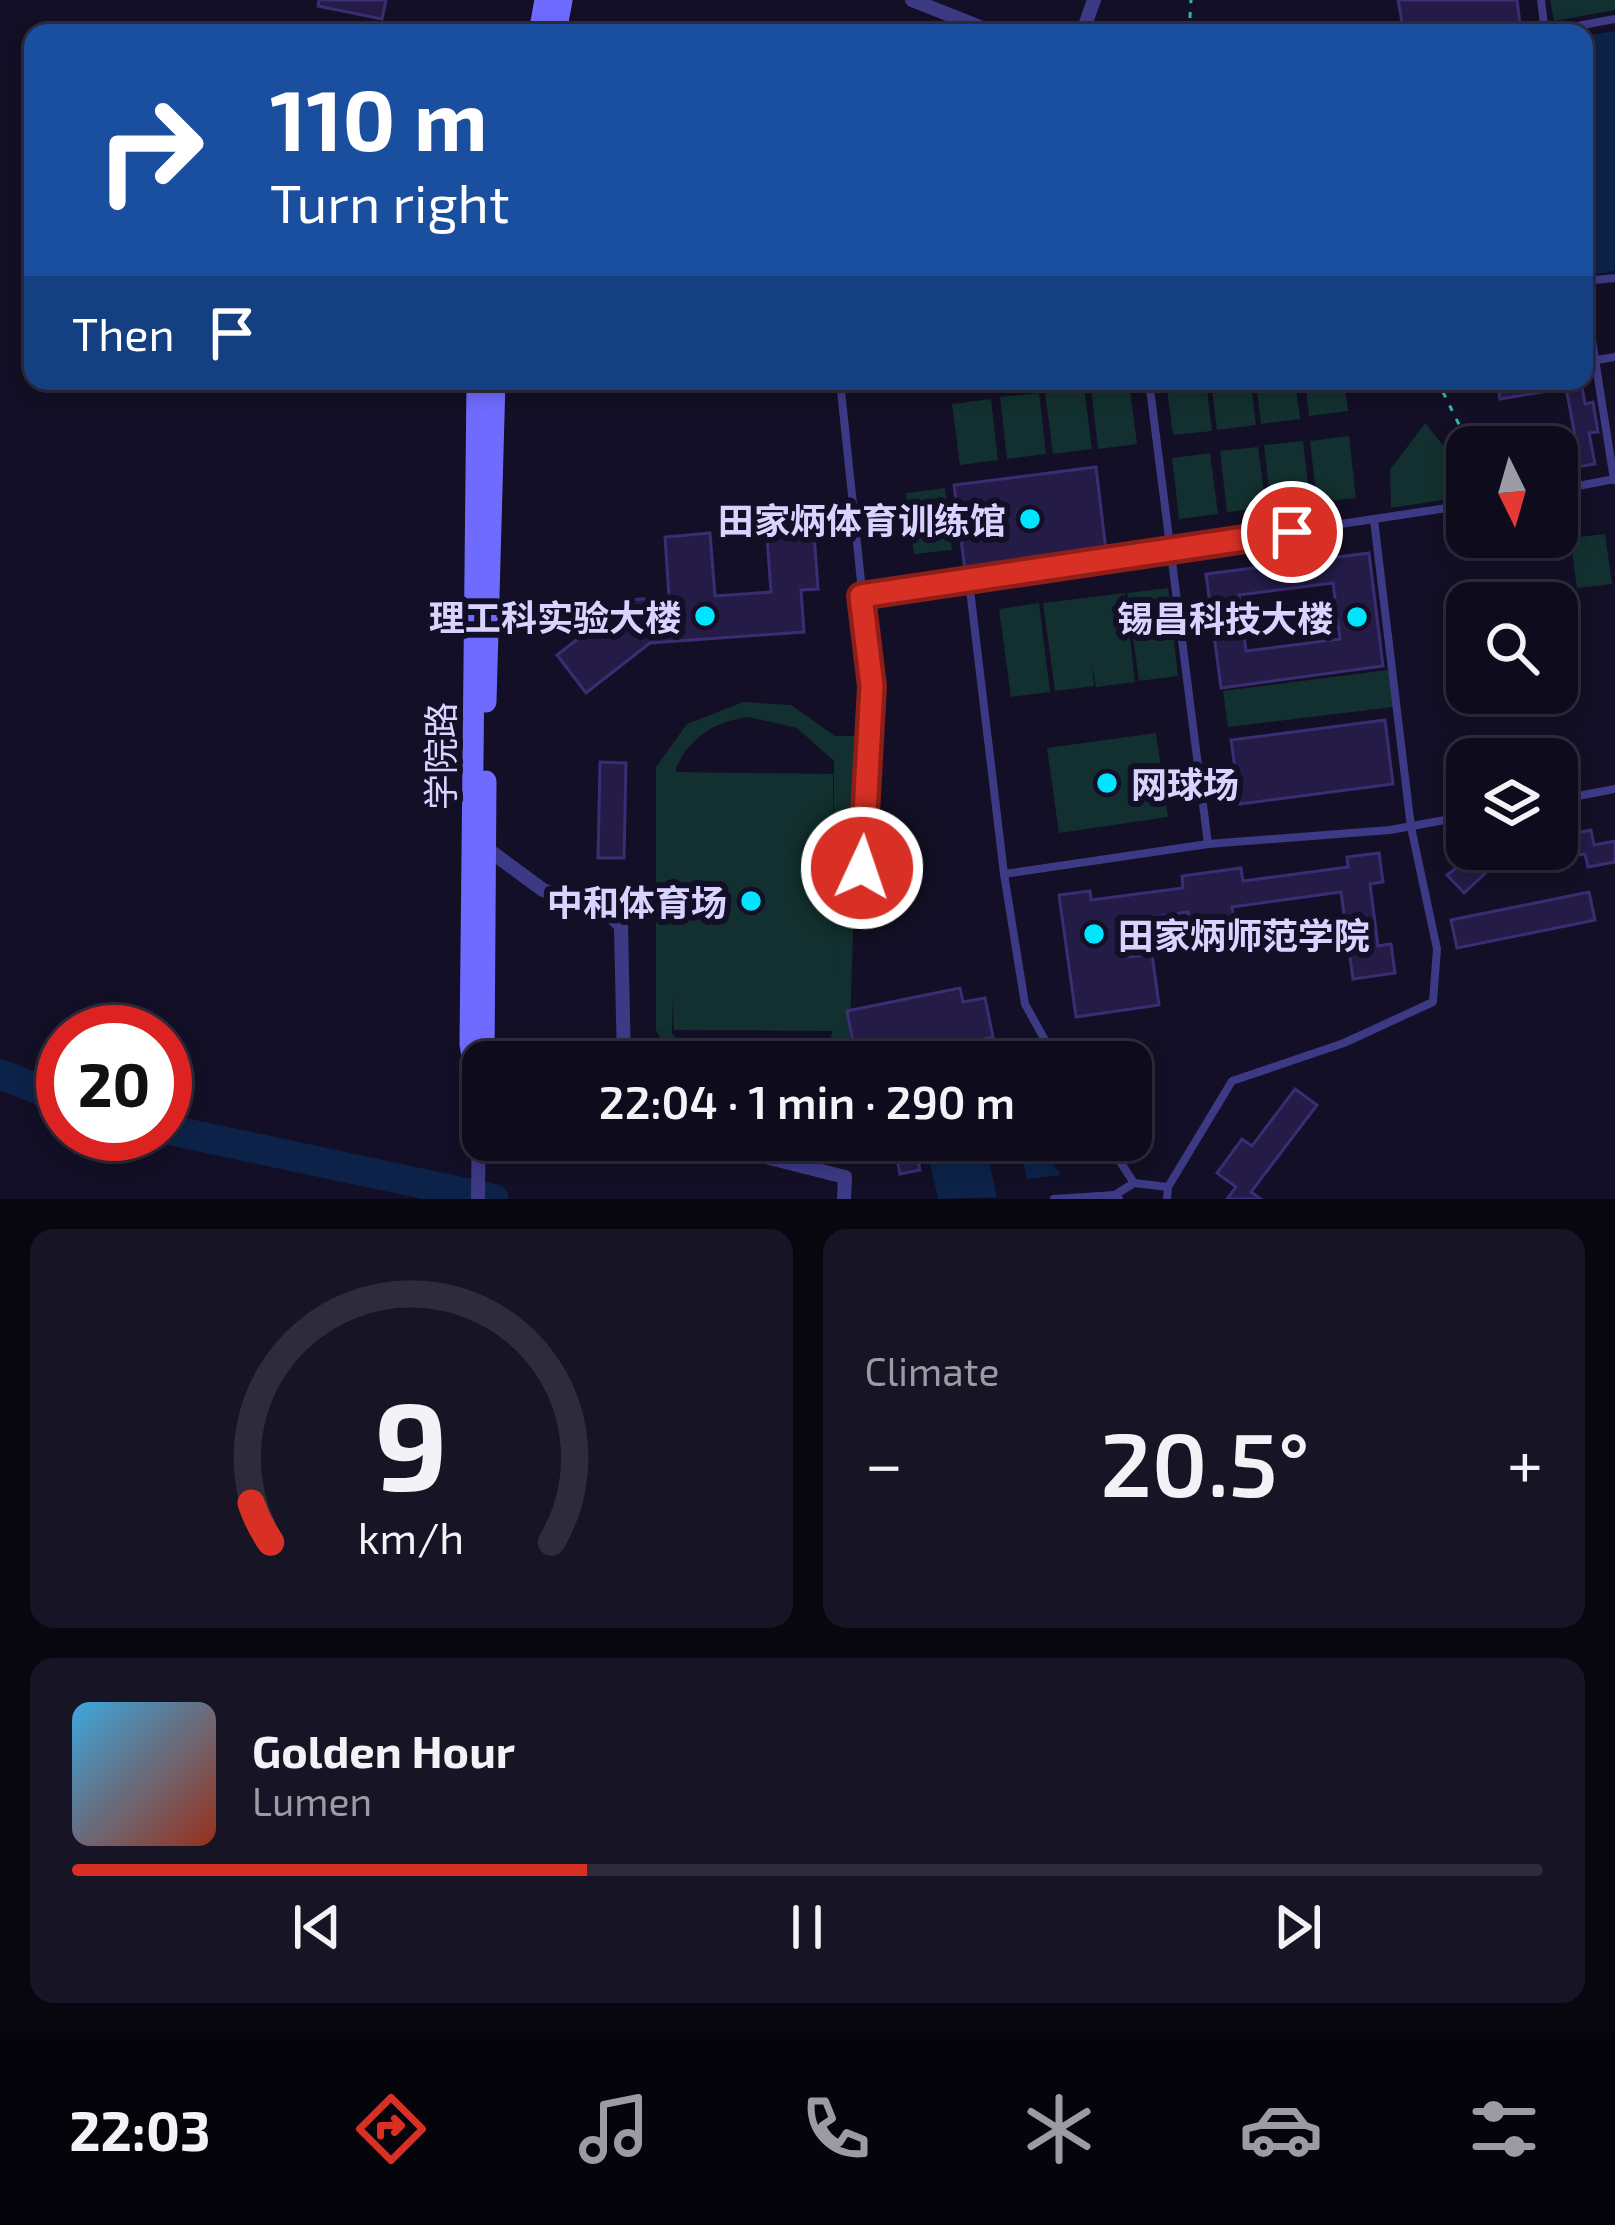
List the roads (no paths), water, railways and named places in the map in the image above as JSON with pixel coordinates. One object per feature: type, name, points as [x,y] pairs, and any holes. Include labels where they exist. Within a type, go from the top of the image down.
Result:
[{"type":"street","points":[[912,0],[972,24]]},
{"type":"street","name":"学院路","points":[[470,1041],[476,390]]},
{"type":"street","name":"学院路","points":[[483,1041],[495,390]]},
{"type":"street","points":[[486,848],[543,890],[610,915],[621,926],[624,1041]]},
{"type":"street","points":[[478,1161],[478,1199]]},
{"type":"street","points":[[781,1161],[844,1177],[844,1199]]},
{"type":"lane","points":[[1578,486],[1615,479],[1593,337]]},
{"type":"lane","points":[[1597,360],[1615,357]]},
{"type":"lane","points":[[841,390],[872,686],[860,914]]},
{"type":"lane","points":[[1150,390],[1208,844]]},
{"type":"lane","points":[[861,596],[1446,508]]},
{"type":"lane","points":[[1167,1199],[1168,1187],[1232,1081],[1344,1043],[1433,1002],[1437,949],[1411,826],[1374,520]]},
{"type":"lane","points":[[969,581],[1004,874],[1025,1004],[1046,1041]]},
{"type":"lane","points":[[1578,796],[1615,789]]},
{"type":"lane","points":[[1004,874],[1208,844],[1446,820]]},
{"type":"lane","points":[[1120,1161],[1134,1183]]},
{"type":"lane","points":[[1054,1199],[1117,1197],[1134,1183],[1168,1187]]},
{"type":"water","points":[[1615,31],[1615,271],[1593,275],[1593,35]]},
{"type":"water","points":[[930,1161],[989,1161],[997,1197],[938,1199]]},
{"type":"water","points":[[1023,1161],[1051,1161],[1061,1175],[1027,1179]]},
{"type":"waterway","points":[[0,1074],[36,1088]]},
{"type":"waterway","points":[[192,1135],[494,1199]]},
{"type":"place","name":"田家炳体育训练馆","points":[[1030,519]]},
{"type":"place","name":"理工科实验大楼","points":[[705,616]]},
{"type":"place","name":"锡昌科技大楼","points":[[1357,617]]},
{"type":"place","name":"网球场","points":[[1107,783]]},
{"type":"place","name":"中和体育场","points":[[751,901]]},
{"type":"place","name":"田家炳师范学院","points":[[1094,934]]}]
